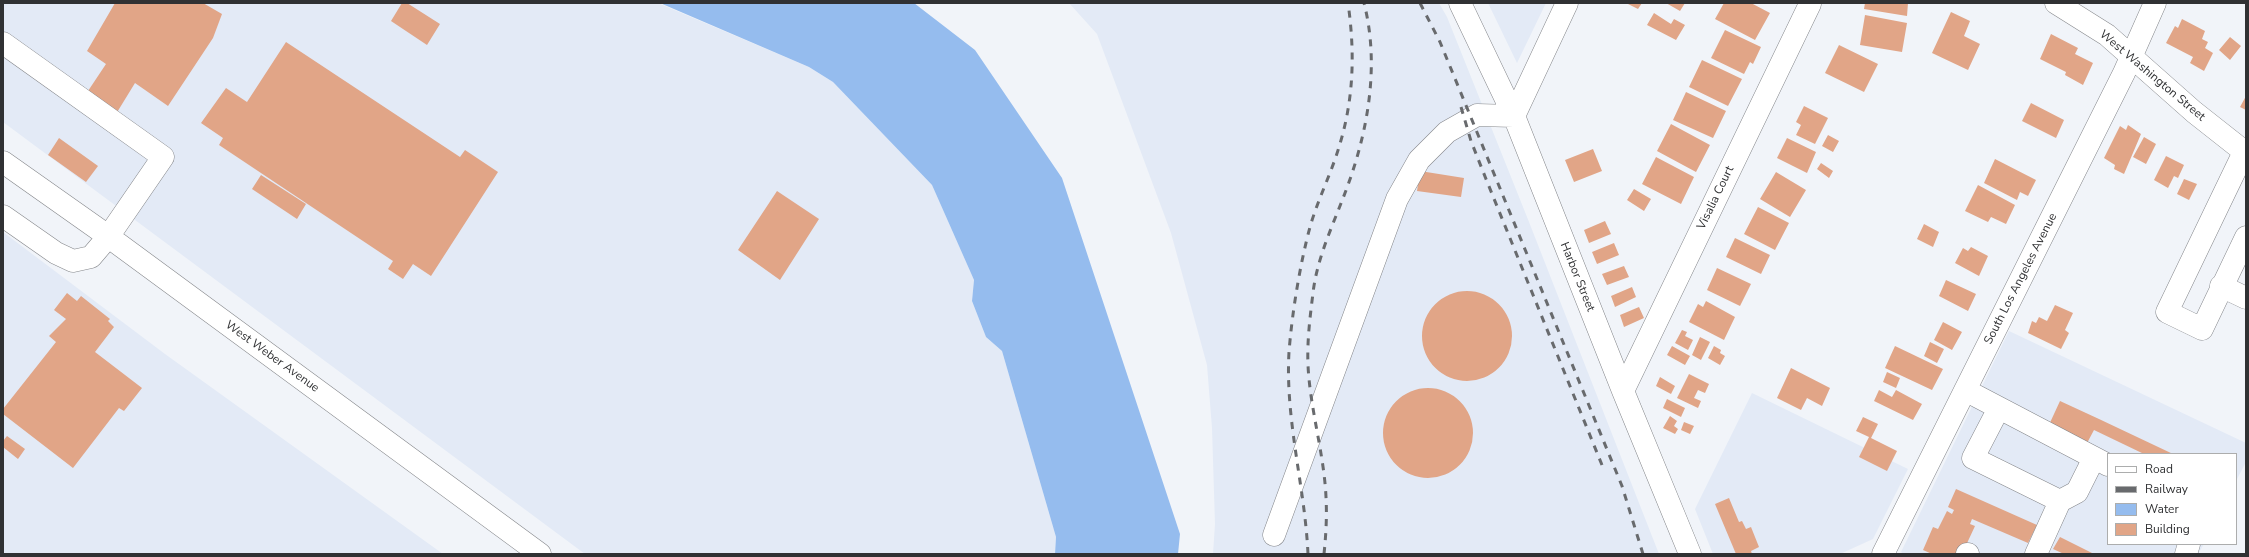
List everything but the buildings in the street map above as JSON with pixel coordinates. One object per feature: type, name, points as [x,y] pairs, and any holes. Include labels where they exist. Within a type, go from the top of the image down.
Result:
[{"type":"street","name":"Harbor Street","points":[[1460,3],[1514,116],[1623,391],[1690,554]]},
{"type":"street","points":[[1274,535],[1397,199],[1419,160],[1447,132],[1477,115],[1514,116],[1567,3]]},
{"type":"street","name":"West Washington Street","points":[[2056,3],[2107,35],[2194,112],[2245,153]]},
{"type":"street","name":"South Los Angeles Avenue","points":[[1883,554],[2131,57],[2155,3]]},
{"type":"street","name":"Visalia Court","points":[[1623,391],[1810,4]]},
{"type":"street","points":[[3,43],[163,157],[108,237],[91,257],[74,261],[56,253],[3,216]]},
{"type":"street","points":[[2245,153],[2167,312],[2202,329],[2246,236]]},
{"type":"street","name":"West Weber Avenue","points":[[3,162],[108,237],[540,554]]},
{"type":"street","points":[[2222,286],[2246,298]]},
{"type":"street","points":[[1965,390],[2101,462],[2076,492],[2060,501],[2036,554]]},
{"type":"street","points":[[1999,408],[1973,458],[2060,501]]},
{"type":"shaded area","points":[[3,3],[658,3],[809,67],[833,82],[932,185],[974,280],[972,301],[986,337],[1002,351],[1056,537],[1055,554],[585,554],[3,122]]},
{"type":"shaded area","points":[[1069,3],[1439,3],[1447,17],[1529,222],[1659,554],[1213,554],[1215,524],[1212,428],[1207,365],[1171,233],[1097,34]]},
{"type":"shaded area","points":[[1488,3],[1546,3],[1517,63]]},
{"type":"shaded area","points":[[3,232],[165,354],[443,554],[3,554]]},
{"type":"shaded area","points":[[2009,331],[2246,443],[2246,462],[2237,479],[2237,453],[2107,453],[2107,545],[2203,545],[2198,554],[1904,554],[1901,552]]},
{"type":"shaded area","points":[[1752,393],[1908,469],[1873,539],[1840,554],[1713,554],[1695,509]]},
{"type":"water","points":[[660,3],[914,3],[975,50],[1062,178],[1180,534],[1178,554],[1055,554],[1056,537],[1002,351],[986,337],[972,301],[974,280],[932,185],[833,82],[809,67]]},
{"type":"railway","points":[[1308,554],[1303,504],[1292,428],[1289,352],[1292,321],[1306,241],[1313,217],[1339,147],[1348,111],[1352,75],[1352,39],[1348,3]]},
{"type":"railway","points":[[1324,554],[1326,526],[1325,480],[1309,382],[1309,329],[1313,293],[1318,267],[1353,170],[1365,123],[1371,75],[1371,50],[1369,27],[1364,3]]},
{"type":"railway","points":[[1420,3],[1440,42],[1622,486],[1643,554]]},
{"type":"railway","points":[[1461,107],[1471,141],[1602,465]]}]
